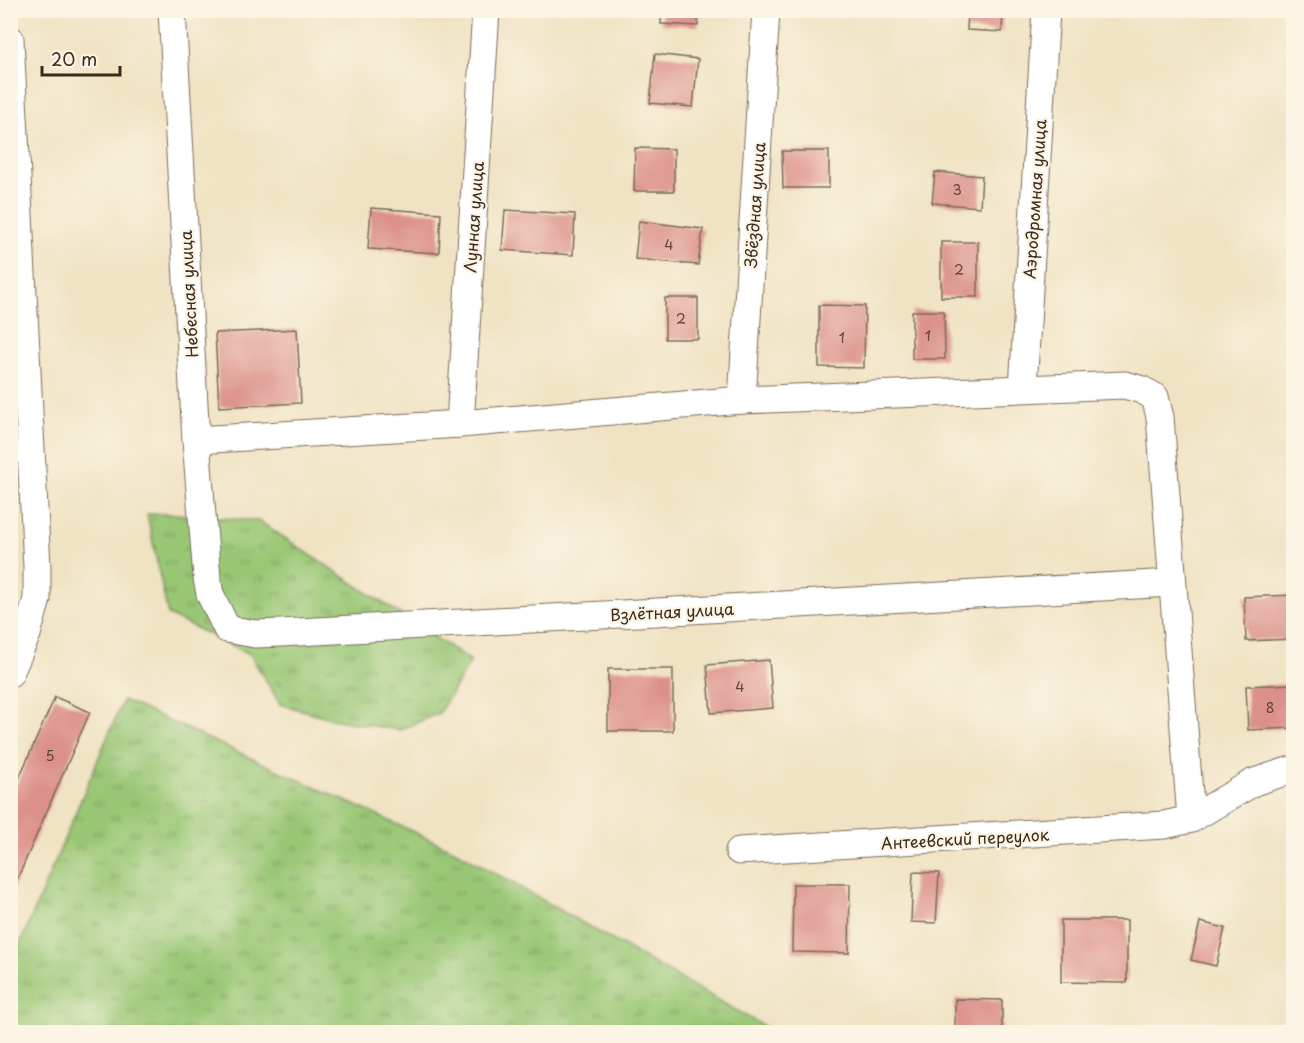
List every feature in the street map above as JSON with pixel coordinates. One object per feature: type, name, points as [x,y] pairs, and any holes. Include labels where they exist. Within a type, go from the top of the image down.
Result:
[{"type":"street","name":"Небесная улица","points":[[172,10],[196,440],[207,578]]},
{"type":"street","name":"Лунная улица","points":[[460,424],[486,10]]},
{"type":"street","name":"Звёздная улица","points":[[742,400],[766,10]]},
{"type":"street","name":"Аэродромная улица","points":[[1023,388],[1046,10]]},
{"type":"street","points":[[10,39],[37,567],[37,599],[19,633],[10,673]]},
{"type":"street","points":[[196,440],[460,424],[742,400],[1023,388],[1125,386],[1142,390],[1155,397],[1160,417],[1191,819]]},
{"type":"street","name":"Взлётная улица","points":[[207,578],[210,594],[227,629],[255,634],[1172,583]]},
{"type":"street","name":"Антеевский переулок","points":[[739,851],[1164,825],[1191,819],[1254,782],[1293,769]]},
{"type":"green space","points":[[147,514],[176,514],[259,521],[471,661],[439,713],[400,730],[342,721],[280,704],[250,654],[168,615]]},
{"type":"green space","points":[[123,700],[458,852],[774,1032],[11,1032],[11,966]]},
{"type":"building","points":[[662,10],[699,10],[698,26],[661,24]]},
{"type":"building","points":[[968,10],[1003,10],[1002,32],[967,30]]},
{"type":"building","points":[[655,54],[698,59],[693,107],[650,103]]},
{"type":"building","points":[[635,148],[674,149],[674,191],[634,191]]},
{"type":"building","points":[[782,151],[829,151],[829,188],[783,188]]},
{"type":"building","points":[[935,172],[982,176],[980,207],[932,203]]},
{"type":"building","points":[[371,208],[441,213],[439,253],[368,249]]},
{"type":"building","points":[[505,210],[575,214],[573,255],[502,250]]},
{"type":"building","points":[[639,221],[703,229],[698,265],[635,259]]},
{"type":"building","points":[[941,242],[978,242],[978,297],[941,297]]},
{"type":"building","points":[[665,298],[698,298],[698,339],[665,339]]},
{"type":"building","points":[[819,305],[865,306],[864,368],[819,367]]},
{"type":"building","points":[[912,311],[944,311],[945,359],[912,359]]},
{"type":"building","points":[[297,329],[301,403],[219,407],[215,333]]},
{"type":"building","points":[[1294,595],[1294,639],[1246,641],[1244,597]]},
{"type":"building","points":[[769,660],[773,708],[711,713],[707,665]]},
{"type":"building","points":[[608,669],[673,669],[673,731],[608,731]]},
{"type":"building","points":[[1294,684],[1294,728],[1248,730],[1246,686]]},
{"type":"building","points":[[55,697],[90,712],[10,896],[10,798]]},
{"type":"building","points":[[913,872],[939,873],[936,923],[911,922]]},
{"type":"building","points":[[793,884],[850,884],[849,953],[792,952]]},
{"type":"building","points":[[1061,920],[1127,920],[1127,983],[1061,982]]},
{"type":"building","points":[[1200,922],[1225,928],[1216,966],[1191,960]]},
{"type":"building","points":[[955,999],[1002,1000],[1002,1032],[955,1032]]}]
